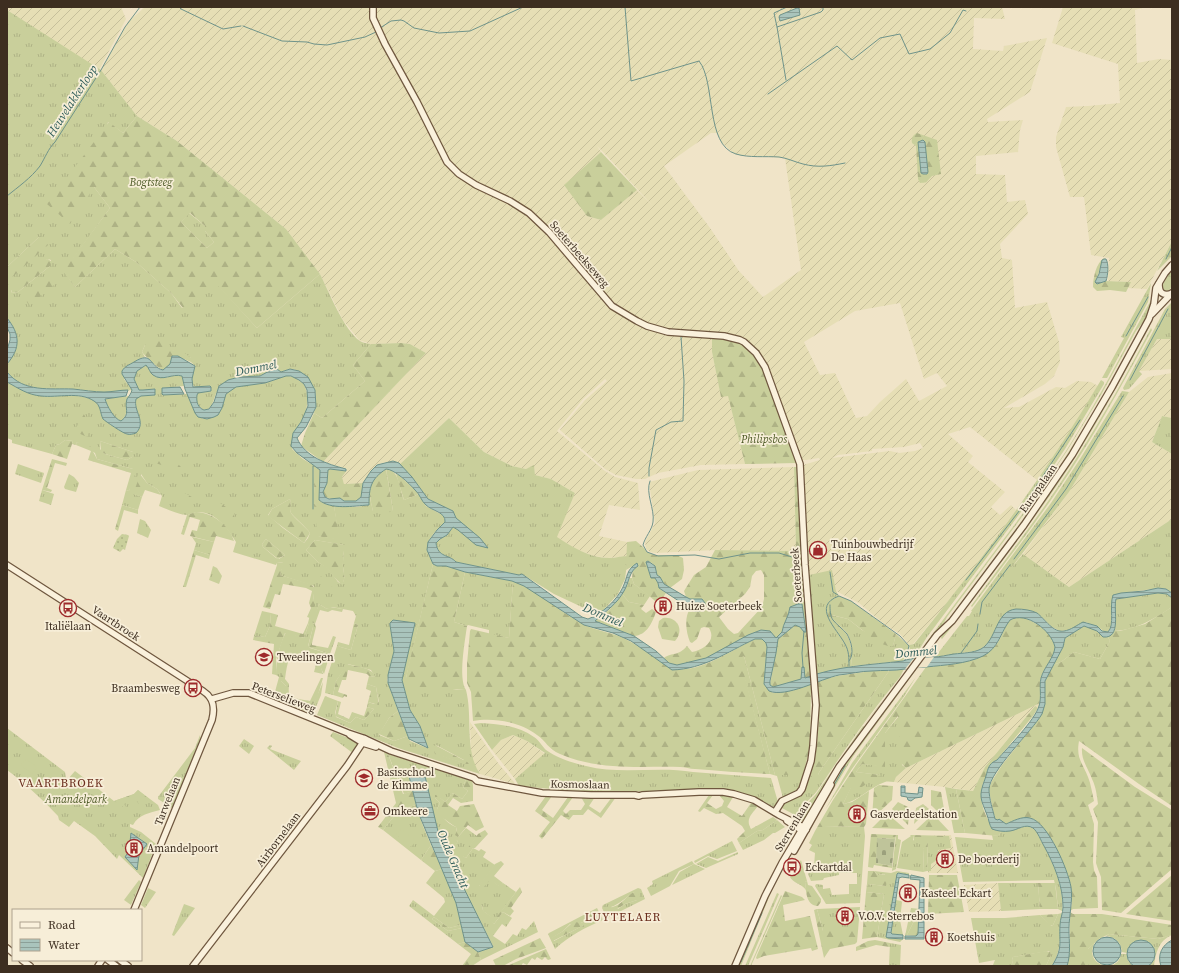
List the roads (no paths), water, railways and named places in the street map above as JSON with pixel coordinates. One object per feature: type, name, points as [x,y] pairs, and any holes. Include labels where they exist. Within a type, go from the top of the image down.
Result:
[{"type":"street","name":"Soeterbeekseweg","points":[[372,7],[373,18],[384,44],[417,102],[447,162],[459,174],[473,183],[510,201],[529,213],[549,232],[612,306],[637,321],[668,332],[724,336],[744,342],[756,353],[765,367],[800,464]]},
{"type":"street","points":[[1170,270],[1172,265]]},
{"type":"street","name":"Europalaan","points":[[1152,315],[1156,288],[1170,270]]},
{"type":"street","points":[[1159,284],[1159,289],[1162,293],[1165,295],[1172,293]]},
{"type":"street","name":"Europalaan","points":[[920,658],[937,635],[952,621],[1024,525],[1100,410],[1152,315],[1172,293]]},
{"type":"street","name":"Soeterbeek","points":[[777,813],[782,801],[801,792],[813,746],[816,706],[804,566],[800,464]]},
{"type":"street","name":"Vaartbroek","points":[[7,565],[202,690],[212,700]]},
{"type":"street","name":"Sterrenlaan","points":[[736,966],[762,905],[838,767],[920,658]]},
{"type":"street","name":"Peterselieweg","points":[[212,700],[233,693],[249,693],[364,741]]},
{"type":"street","name":"Tarwelaan","points":[[134,909],[212,720],[214,710],[212,700]]},
{"type":"street","name":"Kosmoslaan","points":[[364,741],[477,780],[542,793],[639,796],[642,794],[723,792],[754,800],[777,813],[784,820],[804,829]]},
{"type":"street","name":"Airbornelaan","points":[[193,966],[330,789],[364,741]]},
{"type":"street","name":"Airbornelaan","points":[[189,966],[204,951]]},
{"type":"water","points":[[799,8],[800,15],[780,21],[780,15]]},
{"type":"water","points":[[923,140],[925,142],[927,174],[921,173],[918,142]]},
{"type":"water","points":[[1106,259],[1108,264],[1107,279],[1106,281],[1097,284],[1095,282],[1099,274],[1102,260]]},
{"type":"water","points":[[7,318],[16,335],[17,347],[12,358],[7,364],[7,350],[10,334],[7,327]]},
{"type":"water","points":[[172,356],[178,356],[195,366],[192,379],[193,387],[211,387],[211,391],[198,393],[197,395],[198,404],[200,408],[204,410],[209,409],[214,402],[219,386],[228,380],[239,377],[260,376],[273,369],[277,369],[281,372],[290,369],[299,371],[308,377],[315,390],[316,407],[306,427],[297,438],[305,450],[317,459],[346,469],[346,471],[328,470],[327,483],[323,492],[325,497],[329,499],[340,498],[344,501],[356,501],[361,497],[363,483],[377,465],[393,461],[399,463],[412,477],[428,499],[453,511],[456,518],[480,538],[488,548],[476,545],[453,527],[447,535],[436,543],[437,548],[441,553],[456,562],[519,575],[522,574],[582,617],[588,619],[599,614],[613,602],[623,587],[629,571],[637,563],[638,566],[631,574],[626,588],[621,596],[595,621],[634,636],[656,651],[669,663],[677,665],[706,658],[748,635],[761,630],[770,631],[776,638],[782,632],[790,607],[798,604],[802,604],[806,632],[795,625],[778,639],[770,681],[770,685],[773,687],[801,679],[802,667],[804,667],[805,678],[841,668],[938,657],[978,650],[986,645],[1004,615],[1009,611],[1016,609],[1037,613],[1053,628],[1060,631],[1069,630],[1083,622],[1097,626],[1102,631],[1108,632],[1112,620],[1113,595],[1158,588],[1166,589],[1172,593],[1172,598],[1167,594],[1158,593],[1116,599],[1116,623],[1113,633],[1109,636],[1103,637],[1097,631],[1084,626],[1065,638],[1063,647],[1045,681],[1045,704],[1042,714],[996,772],[991,781],[989,793],[995,819],[999,819],[1006,824],[1024,818],[1030,818],[1037,821],[1050,837],[1066,870],[1071,887],[1069,952],[1067,966],[1052,966],[1059,950],[1063,899],[1060,883],[1048,853],[1033,828],[1024,826],[1008,831],[992,829],[981,798],[987,771],[991,764],[997,760],[1021,733],[1032,719],[1039,706],[1041,678],[1053,655],[1055,647],[1049,634],[1037,624],[1023,618],[1010,620],[993,649],[983,656],[970,661],[941,666],[864,671],[839,675],[784,692],[769,691],[764,684],[767,647],[766,643],[762,639],[755,639],[695,667],[672,670],[631,641],[613,633],[584,625],[524,586],[512,581],[433,564],[427,550],[428,542],[445,522],[445,519],[441,514],[426,505],[418,493],[393,471],[386,469],[374,480],[370,488],[369,505],[336,506],[319,500],[320,470],[297,453],[291,446],[293,433],[301,422],[308,406],[307,390],[304,384],[291,376],[286,376],[265,383],[236,387],[226,394],[222,408],[218,415],[207,419],[198,417],[195,413],[185,389],[182,376],[178,375],[160,378],[152,374],[146,365],[137,371],[134,379],[139,390],[155,389],[155,395],[141,396],[136,399],[136,408],[140,425],[136,433],[130,434],[122,432],[103,419],[98,405],[88,398],[82,396],[36,395],[23,391],[7,382],[7,372],[21,383],[38,388],[104,392],[128,390],[126,396],[105,399],[113,415],[121,421],[126,416],[126,402],[132,390],[122,374],[123,369],[140,359],[148,358],[155,366],[163,370],[170,364]]},
{"type":"water","points":[[180,387],[184,394],[162,394],[162,388]]},
{"type":"water","points":[[648,561],[655,566],[657,575],[664,584],[690,599],[702,599],[705,606],[700,611],[694,611],[659,588],[655,578],[651,578],[646,562]]},
{"type":"water","points":[[393,620],[415,623],[402,680],[410,710],[420,726],[428,748],[409,739],[388,683],[388,675],[394,651],[390,625]]},
{"type":"water","points":[[409,770],[413,770],[425,776],[440,840],[493,947],[478,952],[465,942],[456,903],[418,812],[408,772]]},
{"type":"water","points":[[901,786],[905,786],[905,793],[918,794],[919,787],[923,788],[922,797],[915,798],[911,801],[908,800],[907,797],[901,796]]},
{"type":"water","points":[[131,833],[147,844],[139,855],[137,870],[125,857],[129,851]]},
{"type":"water","points":[[898,873],[909,875],[909,878],[899,878],[891,933],[903,935],[903,939],[886,937]]},
{"type":"water","points":[[911,875],[924,878],[924,939],[905,939],[905,936],[916,936],[918,934],[920,880],[910,879]]},
{"type":"water","points":[[1107,937],[1117,941],[1121,951],[1117,961],[1107,965],[1097,961],[1093,951],[1097,941]]},
{"type":"water","points":[[1141,940],[1151,944],[1155,954],[1151,964],[1141,968],[1131,964],[1127,954],[1131,944]]},
{"type":"water","points":[[1172,940],[1172,966],[1161,966],[1161,951],[1168,942]]},
{"type":"waterway","name":"Heuvelakkerloop","points":[[7,196],[29,178],[40,166],[48,151],[101,70],[125,27],[140,7]]},
{"type":"waterway","name":"Heuvelakkerloop","points":[[179,7],[223,29],[241,26]]},
{"type":"waterway","name":"Heuvelakkerloop","points":[[380,28],[391,21],[401,20],[414,28],[439,33],[470,31],[523,7]]},
{"type":"waterway","points":[[625,7],[631,81],[699,61],[708,83],[715,126],[720,139],[726,148],[736,154],[779,157],[814,166],[829,166],[845,163]]},
{"type":"waterway","points":[[777,27],[774,13],[787,7]]},
{"type":"waterway","points":[[786,80],[777,27],[821,12],[823,7]]},
{"type":"waterway","points":[[768,94],[837,46],[852,60],[880,38],[900,34],[909,54],[930,49],[950,33],[963,10],[966,11]]},
{"type":"waterway","name":"Heuvelakkerloop","points":[[243,26],[282,41],[307,42],[327,45],[365,37],[376,32]]},
{"type":"waterway","points":[[1166,259],[1172,247]]},
{"type":"waterway","points":[[1126,336],[1148,297]]},
{"type":"waterway","points":[[1130,380],[1168,309]]},
{"type":"waterway","points":[[649,476],[649,468],[656,430],[671,422],[683,421],[684,381],[681,337]]},
{"type":"waterway","points":[[1014,559],[1066,489],[1123,396]]},
{"type":"waterway","points":[[966,580],[1023,506],[1080,420]]},
{"type":"waterway","points":[[313,466],[313,509]]},
{"type":"waterway","points":[[650,481],[649,496],[653,512],[653,522],[643,545],[647,552],[658,556],[695,555],[719,559],[750,553],[779,553],[792,557],[796,562],[799,604]]},
{"type":"waterway","points":[[980,614],[982,602],[1010,565]]},
{"type":"waterway","points":[[830,572],[833,592],[838,595]]},
{"type":"waterway","name":"Dommel","points":[[849,666],[846,647],[832,625],[826,612],[827,606],[831,600],[839,596],[851,601],[900,636],[909,646],[905,660]]},
{"type":"waterway","points":[[830,605],[830,613],[832,618],[847,634],[850,640],[852,655],[849,661]]},
{"type":"waterway","points":[[961,653],[977,631],[978,624]]},
{"type":"waterway","points":[[803,667],[802,653],[804,631]]},
{"type":"waterway","points":[[851,756],[858,746]]},
{"type":"waterway","points":[[833,787],[845,766]]},
{"type":"waterway","points":[[741,962],[762,913]]},
{"type":"place","name":"Tuinbouwbedrijf De Haas","points":[[818,550]]},
{"type":"place","name":"Huize Soeterbeek","points":[[663,606]]},
{"type":"place","name":"Italiëlaan","points":[[68,608]]},
{"type":"place","name":"Tweelingen","points":[[264,657]]},
{"type":"place","name":"Braambesweg","points":[[193,688]]},
{"type":"place","name":"Basisschool de Kimme","points":[[364,778]]},
{"type":"place","name":"Omkeere","points":[[370,811]]},
{"type":"place","name":"Gasverdeelstation","points":[[857,814]]},
{"type":"place","name":"Amandelpoort","points":[[134,848]]},
{"type":"place","name":"De boerderij","points":[[945,859]]},
{"type":"place","name":"Eckartdal","points":[[792,867]]},
{"type":"place","name":"Kasteel Eckart","points":[[908,893]]},
{"type":"place","name":"V.O.V. Sterrebos","points":[[845,916]]},
{"type":"place","name":"Koetshuis","points":[[934,937]]},
{"type":"district","name":"VAARTBROEK","points":[[61,783]]},
{"type":"district","name":"LUYTELAER","points":[[623,917]]},
{"type":"park label","name":"Bogtsteeg","points":[[151,182]]},
{"type":"park label","name":"Philipsbos","points":[[764,439]]},
{"type":"park label","name":"Amandelpark","points":[[76,799]]},
{"type":"water label","name":"Oude Gracht","points":[[453,859]]}]
